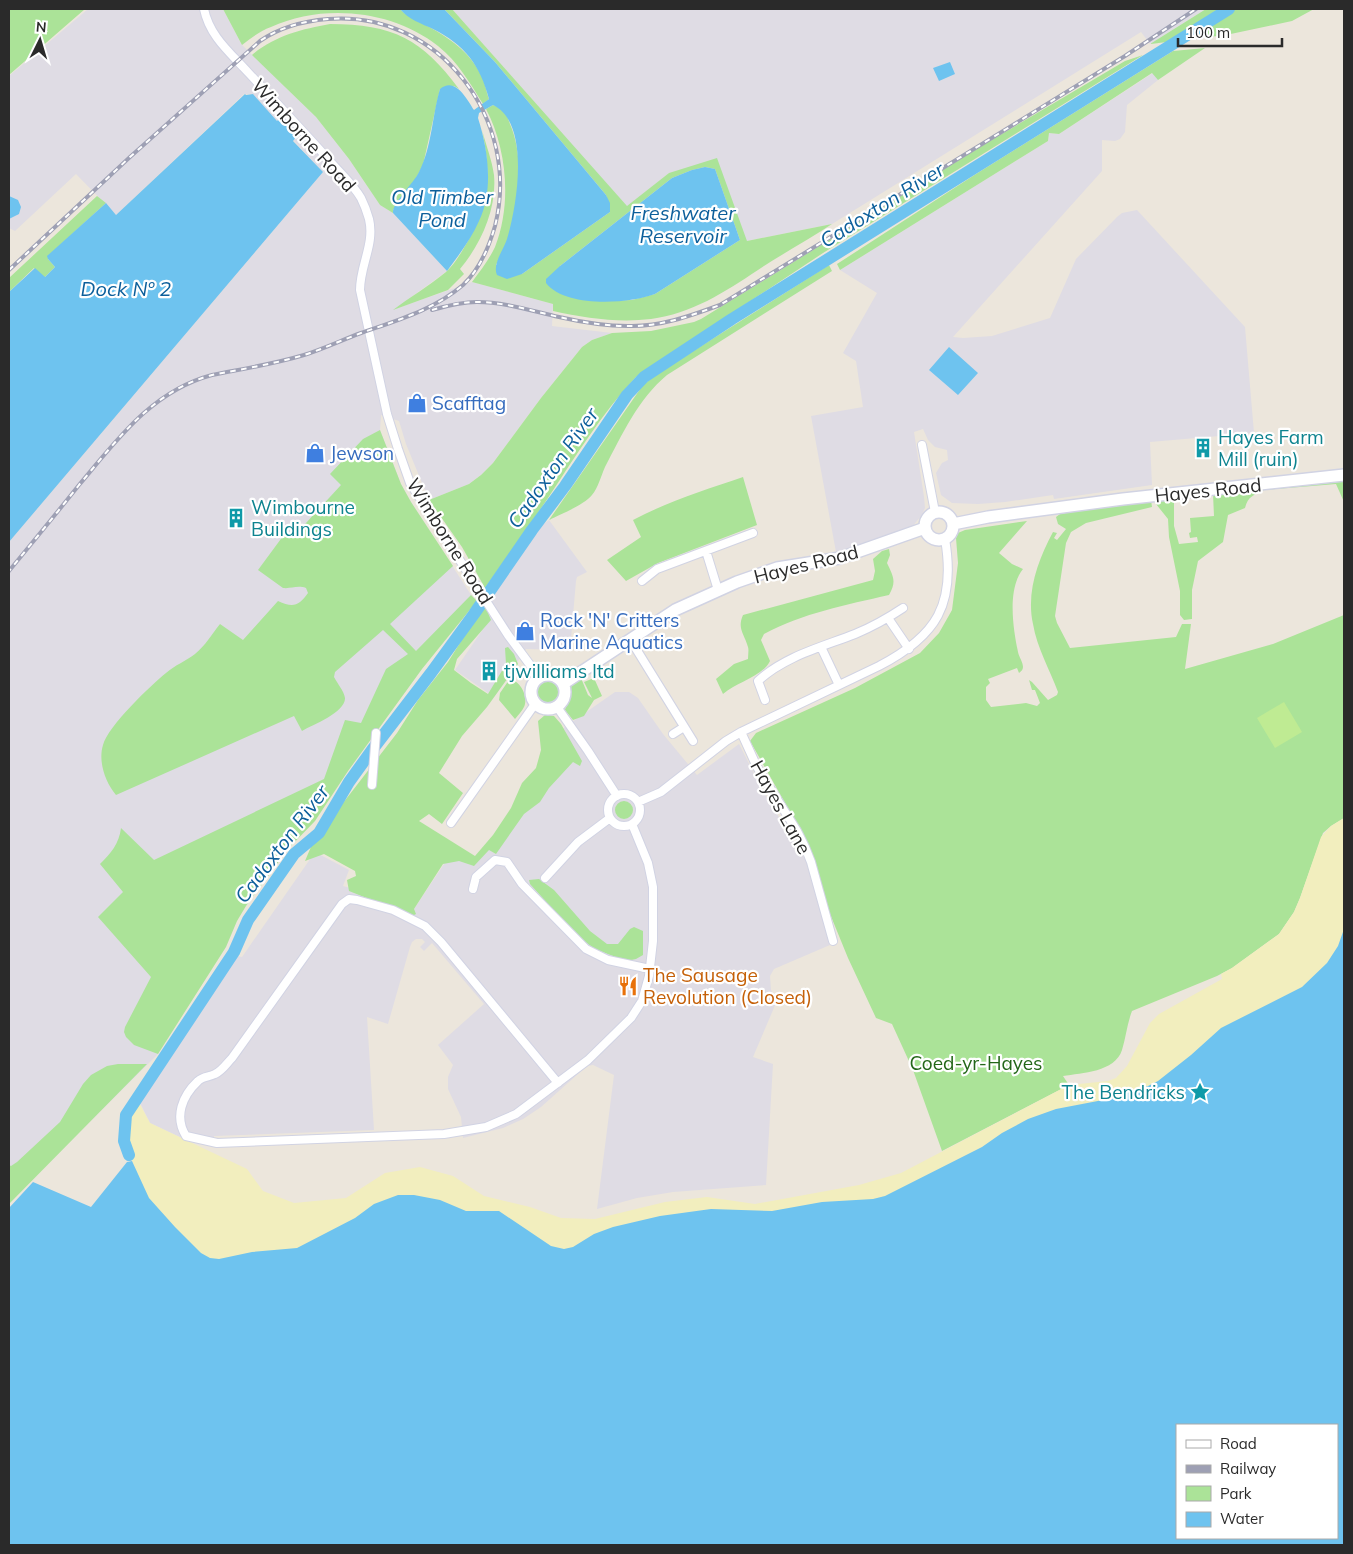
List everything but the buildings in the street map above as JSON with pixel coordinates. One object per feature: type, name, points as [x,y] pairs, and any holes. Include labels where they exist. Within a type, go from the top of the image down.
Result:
[{"type":"street","name":"Wimborne Road","points":[[204,9],[209,26],[225,48],[321,151],[362,199],[368,217],[370,236],[368,256],[361,275],[360,290],[387,414],[410,483],[508,635],[539,677]]},
{"type":"street","points":[[922,445],[935,512]]},
{"type":"street","name":"Hayes Road","points":[[953,524],[988,517],[1123,499],[1344,475]]},
{"type":"street","points":[[935,512],[948,514],[953,524],[951,534],[945,539],[934,540],[925,528],[926,519],[935,512]]},
{"type":"street","name":"Hayes Road","points":[[563,684],[676,610],[718,590],[777,568],[840,558],[925,528]]},
{"type":"street","points":[[642,581],[657,570],[753,533]]},
{"type":"street","points":[[638,802],[662,792],[726,741],[741,732],[902,654],[923,637],[933,623],[947,593],[949,561],[945,539]]},
{"type":"street","points":[[706,551],[718,590]]},
{"type":"street","points":[[765,700],[758,681],[777,665],[857,633],[888,618],[903,608]]},
{"type":"street","points":[[888,618],[909,648]]},
{"type":"street","points":[[630,639],[693,741]]},
{"type":"street","points":[[821,646],[839,685]]},
{"type":"street","points":[[555,676],[563,684],[564,696],[557,707],[547,709],[535,704],[530,689],[534,681],[539,677],[555,676]]},
{"type":"street","points":[[451,823],[535,704]]},
{"type":"street","points":[[557,707],[617,796]]},
{"type":"street","points":[[673,734],[684,727]]},
{"type":"street","name":"Hayes Lane","points":[[741,732],[757,767],[806,847],[833,941]]},
{"type":"street","points":[[372,785],[376,733]]},
{"type":"street","points":[[626,794],[638,802],[639,814],[632,824],[622,826],[610,818],[608,806],[617,796],[626,794]]},
{"type":"street","points":[[545,878],[578,842],[610,818]]},
{"type":"street","points":[[558,1082],[441,942],[425,926],[392,910],[349,899],[342,904],[232,1058],[215,1074],[205,1076],[198,1081],[184,1098],[180,1106],[182,1130],[186,1136],[217,1143],[444,1134],[486,1127],[516,1114],[588,1060],[631,1018],[642,1001],[650,969],[653,941],[652,881],[648,863],[632,824]]},
{"type":"street","points":[[474,888],[476,876],[495,860],[507,862],[522,884],[586,949],[608,960],[650,969]]},
{"type":"shaded area","points":[[88,9],[223,9],[242,45],[316,117],[349,159],[380,205],[393,213],[447,271],[395,309],[472,282],[553,304],[552,326],[612,333],[592,340],[582,347],[493,463],[481,475],[469,484],[429,500],[406,444],[399,421],[381,415],[380,430],[401,484],[473,598],[329,797],[250,886],[158,1054],[9,1202],[9,542],[323,172],[293,140],[297,137],[280,118],[277,121],[253,94],[244,94],[116,215],[76,174],[15,231],[9,228],[9,76]]},
{"type":"shaded area","points":[[452,9],[1206,9],[1150,44],[1141,32],[832,224],[747,241],[669,173],[627,207]]},
{"type":"shaded area","points":[[1153,73],[1158,80],[1127,105],[1125,132],[1120,139],[1115,141],[1102,140],[1102,171],[953,337],[992,336],[1050,318],[1076,259],[1117,217],[1122,213],[1137,210],[1245,327],[1254,433],[1150,442],[1152,485],[1054,499],[1053,495],[978,504],[952,503],[941,495],[936,473],[942,463],[948,460],[947,450],[935,447],[928,440],[923,429],[914,432],[925,508],[921,516],[912,527],[867,544],[836,552],[811,416],[863,407],[856,361],[843,353],[877,293],[840,270],[1048,141],[1049,133],[1059,134]]},
{"type":"shaded area","points":[[549,520],[587,572],[577,577],[576,581],[570,650],[526,649],[494,697],[455,670],[490,619],[483,607],[538,528]]},
{"type":"shaded area","points":[[615,692],[629,692],[638,698],[663,734],[697,775],[739,744],[763,791],[806,861],[830,945],[774,969],[770,976],[771,990],[776,1003],[753,1057],[773,1064],[766,1185],[673,1192],[637,1198],[597,1209],[614,1075],[593,1065],[587,1066],[541,1107],[523,1119],[503,1128],[463,1138],[461,1117],[448,1089],[448,1077],[453,1065],[438,1045],[484,1004],[432,943],[424,951],[420,947],[425,942],[422,939],[416,939],[410,947],[388,1024],[367,1017],[374,1130],[214,1136],[214,1147],[188,1141],[150,1123],[138,1099],[167,1060],[237,956],[242,957],[315,852],[349,870],[343,886],[391,899],[414,909],[452,852],[472,865],[494,845],[562,729]]},
{"type":"green space","points":[[9,9],[85,9],[9,75]]},
{"type":"green space","points":[[223,9],[400,9],[447,38],[466,53],[482,76],[489,99],[483,104],[458,66],[445,52],[420,34],[400,24],[357,14],[313,15],[291,19],[267,29],[242,45]]},
{"type":"green space","points":[[444,9],[452,9],[627,206],[669,173],[717,158],[747,241],[832,224],[707,301],[680,312],[651,319],[614,320],[565,314],[553,311],[553,304],[472,282],[495,247],[504,213],[505,177],[503,159],[499,141],[486,109],[493,105],[506,114],[515,138],[519,167],[515,212],[507,241],[496,265],[522,274],[610,212],[606,195],[495,62]],"holes":[[[705,167],[715,169],[740,240],[655,294],[632,300],[601,301],[560,266],[672,178]]]},
{"type":"green space","points":[[1206,9],[1314,9],[1292,21],[1226,35],[1150,44]]},
{"type":"green space","points":[[330,24],[372,27],[389,31],[404,38],[419,46],[432,58],[459,89],[454,86],[440,89],[423,165],[414,182],[393,210],[393,213],[380,205],[349,159],[316,117],[252,55],[261,48],[289,34]]},
{"type":"green space","points":[[1205,48],[1158,80],[1152,73],[1059,134],[1049,133],[1048,141],[840,270],[837,264],[976,174],[1173,51]]},
{"type":"green space","points":[[1143,55],[823,253],[636,377],[600,420],[485,588],[462,547],[429,500],[469,484],[493,463],[582,347],[592,340],[612,333],[651,331],[701,319],[985,144],[1125,61]]},
{"type":"green space","points":[[482,130],[494,175],[493,201],[481,237],[475,249],[460,269],[464,274],[448,290],[393,310],[449,269],[461,253],[475,227],[481,213],[487,187],[487,160]]},
{"type":"green space","points":[[97,196],[106,203],[48,256],[48,259],[55,267],[44,278],[34,268],[9,292],[9,278]]},
{"type":"green space","points":[[829,265],[832,271],[667,375],[647,395],[624,430],[592,495],[578,506],[549,520],[643,385],[657,374]]},
{"type":"green space","points":[[380,430],[401,484],[453,566],[390,624],[416,651],[471,595],[477,601],[422,669],[348,771],[315,821],[288,849],[246,906],[237,921],[226,947],[158,1054],[134,1045],[126,1037],[125,1027],[151,977],[98,917],[123,892],[100,864],[114,848],[121,828],[154,860],[324,779],[345,720],[361,723],[386,669],[408,654],[383,630],[335,672],[334,677],[345,698],[340,708],[328,718],[302,731],[294,716],[116,795],[109,784],[102,764],[103,745],[113,727],[131,706],[166,673],[199,651],[220,624],[243,640],[278,601],[292,605],[299,603],[305,597],[308,593],[306,588],[283,588],[258,570],[286,532],[294,536],[341,485],[330,474],[363,439]]},
{"type":"green space","points":[[743,477],[757,525],[658,563],[626,581],[607,560],[641,537],[633,520],[674,501]]},
{"type":"green space","points":[[1343,479],[1344,502],[1336,484],[1264,490],[1250,498],[1245,508],[1228,515],[1223,542],[1198,561],[1192,590],[1192,619],[1184,620],[1180,615],[1180,591],[1169,537],[1168,519],[1156,504],[1157,499],[1183,497],[1183,499],[1174,500],[1174,526],[1179,544],[1198,542],[1197,537],[1190,538],[1190,518],[1214,516],[1213,494]]},
{"type":"green space","name":"Coed-yr-Hayes","points":[[1151,500],[1152,507],[1086,523],[1071,532],[1066,543],[1055,616],[1070,648],[1176,637],[1182,624],[1191,624],[1185,669],[1273,644],[1344,615],[1344,818],[1323,833],[1294,912],[1279,934],[1232,968],[1217,976],[1132,1011],[1122,1050],[1112,1063],[1097,1070],[1063,1076],[1069,1085],[942,1151],[913,1070],[892,1024],[876,1018],[848,958],[828,909],[806,840],[750,741],[756,733],[855,688],[920,653],[939,633],[952,610],[958,563],[956,538],[958,533],[965,530],[1027,521],[999,553],[1012,564],[1023,569],[1015,587],[1013,620],[1016,642],[1023,668],[1019,673],[1017,668],[988,679],[990,683],[986,687],[986,700],[991,707],[1026,703],[1037,706],[1040,703],[1035,690],[1032,690],[1029,680],[1048,700],[1057,695],[1058,692],[1035,633],[1031,612],[1032,588],[1038,565],[1053,532],[1057,533],[1054,538],[1057,540],[1066,529],[1058,524],[1056,517],[1060,514],[1083,510],[1083,508]]},
{"type":"green space","points":[[889,549],[890,555],[887,563],[892,575],[893,586],[889,595],[809,615],[764,634],[761,640],[770,661],[766,667],[723,694],[716,679],[734,664],[748,659],[748,648],[741,628],[743,615],[873,580],[875,571],[873,559],[882,551]]},
{"type":"green space","points":[[486,608],[491,620],[457,659],[454,670],[488,694],[506,664],[505,648],[508,647],[514,654],[518,664],[487,707],[462,736],[439,773],[463,793],[442,824],[429,814],[419,821],[475,856],[493,835],[511,808],[522,783],[536,768],[541,750],[538,721],[545,715],[554,716],[561,724],[582,761],[580,766],[573,762],[549,788],[540,802],[524,814],[496,854],[489,850],[474,866],[459,861],[443,864],[414,909],[416,914],[412,916],[349,891],[347,880],[356,876],[355,871],[324,854],[305,861],[313,842],[397,733],[418,700],[448,662],[480,611]]},
{"type":"green space","points":[[581,678],[588,695],[592,698],[584,682],[594,678],[602,696],[594,700],[584,716],[573,720],[565,710],[571,683]]},
{"type":"green space","points":[[511,679],[524,692],[525,700],[524,708],[515,719],[499,700],[500,693]]},
{"type":"green space","points":[[548,679],[557,683],[561,692],[557,701],[548,705],[539,701],[535,692],[539,683]]},
{"type":"green space","points":[[1284,702],[1302,732],[1275,748],[1257,718]]},
{"type":"green space","points":[[620,801],[628,801],[633,806],[631,817],[620,819],[615,814],[615,806]]},
{"type":"green space","points":[[539,879],[554,890],[590,931],[607,944],[618,944],[630,929],[634,927],[643,931],[643,955],[626,961],[595,949],[577,936],[530,884],[529,880]]},
{"type":"green space","points":[[147,1064],[9,1204],[9,1165],[11,1166],[17,1162],[60,1122],[83,1084],[91,1075],[107,1066]]},
{"type":"sand","name":"The Bendricks","points":[[1344,818],[1344,1120],[216,1360],[132,1161],[127,1130],[129,1116],[137,1099],[150,1123],[247,1169],[263,1191],[294,1203],[346,1198],[385,1173],[420,1167],[453,1176],[484,1196],[530,1207],[561,1218],[595,1219],[665,1202],[707,1197],[755,1204],[859,1185],[901,1173],[1069,1085],[1108,1081],[1116,1078],[1127,1066],[1150,1023],[1159,1014],[1222,979],[1221,974],[1279,934],[1294,912],[1321,837],[1331,826]]},
{"type":"water","name":"Old Timber Pond","points":[[400,9],[444,9],[495,62],[606,195],[610,203],[610,212],[522,274],[507,279],[497,275],[497,261],[511,225],[518,166],[517,147],[513,129],[505,115],[493,105],[479,113],[478,118],[487,156],[488,170],[487,196],[484,209],[472,234],[447,271],[393,213],[399,199],[416,177],[427,152],[440,89],[451,85],[456,87],[474,110],[489,99],[481,76],[470,57],[444,35],[411,18]]},
{"type":"water","points":[[950,62],[955,74],[939,81],[933,68]]},
{"type":"water","name":"Dock Nº 2","points":[[245,94],[253,94],[277,121],[280,118],[297,136],[293,141],[323,172],[9,542],[9,292],[35,268],[45,277],[55,267],[47,256],[106,203],[116,215]]},
{"type":"water","name":"Freshwater Reservoir","points":[[705,167],[715,169],[740,240],[655,294],[644,297],[614,302],[582,300],[567,297],[555,291],[546,283],[546,279],[560,266],[672,178]]},
{"type":"water","points":[[9,196],[18,200],[21,207],[19,214],[9,219]]},
{"type":"water","points":[[949,347],[978,373],[958,395],[929,370]]},
{"type":"water","points":[[1344,929],[1344,1545],[9,1545],[9,1208],[33,1182],[91,1207],[127,1162],[132,1161],[149,1198],[201,1253],[210,1258],[219,1259],[252,1252],[297,1248],[355,1218],[374,1204],[398,1195],[414,1195],[440,1200],[466,1211],[499,1211],[551,1246],[564,1249],[573,1247],[594,1234],[613,1227],[660,1216],[711,1209],[772,1211],[822,1202],[873,1199],[885,1196],[982,1147],[1002,1133],[1028,1119],[1056,1109],[1103,1100],[1158,1081],[1221,1028],[1302,987],[1327,963],[1338,946]]},
{"type":"waterway","name":"Cadoxton River","points":[[129,1155],[124,1141],[126,1115],[234,952],[248,920],[294,854],[319,833],[349,782],[474,614],[627,395],[644,377],[732,319],[1229,9]]},
{"type":"railway","points":[[432,310],[459,303],[487,302],[584,322],[640,326],[675,320],[720,305],[1125,56],[1196,9]]},
{"type":"railway","points":[[9,270],[130,157],[260,41],[284,28],[301,23],[328,19],[368,21],[405,33],[437,53],[463,79],[483,112],[496,148],[500,186],[495,226],[483,257],[463,285],[452,294],[427,308],[318,350],[281,361],[212,375],[191,382],[171,393],[137,419],[107,451],[9,571]]},
{"type":"place","name":"Scafftag","points":[[417,403]]},
{"type":"place","name":"Hayes Farm Mill (ruin)","points":[[1203,448]]},
{"type":"place","name":"Jewson","points":[[315,453]]},
{"type":"place","name":"Wimbourne Buildings","points":[[236,518]]},
{"type":"place","name":"Rock 'N' Critters Marine Aquatics","points":[[525,631]]},
{"type":"place","name":"tjwilliams ltd","points":[[489,671]]},
{"type":"place","name":"The Sausage Revolution (Closed)","points":[[628,986]]},
{"type":"place","name":"The Bendricks","points":[[1200,1092]]}]
